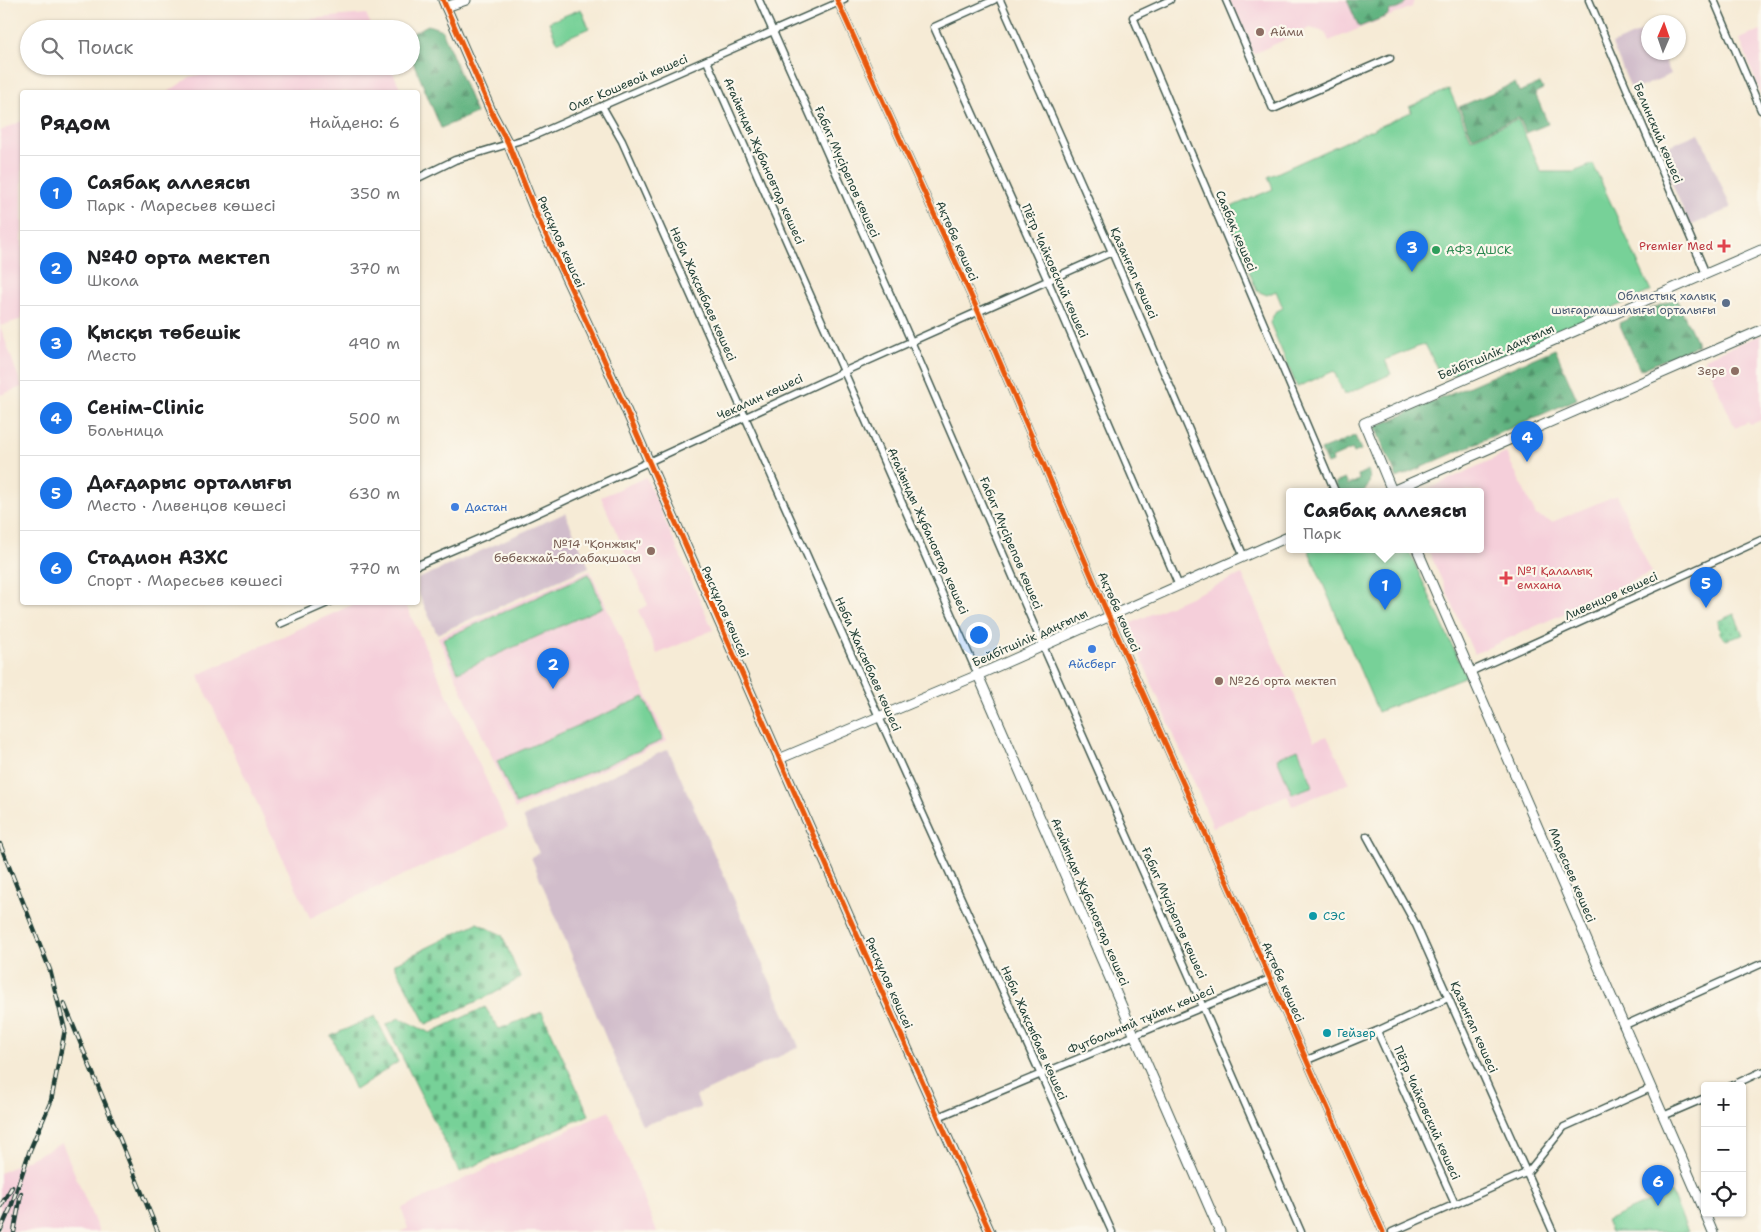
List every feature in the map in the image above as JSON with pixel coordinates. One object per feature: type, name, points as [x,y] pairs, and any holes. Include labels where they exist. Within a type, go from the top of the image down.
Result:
[{"type":"street","points":[[444,4],[466,0]]},
{"type":"street","name":"Ғабит Мүсірепов көшесі","points":[[759,0],[911,341],[1301,1232]]},
{"type":"street","name":"Пётр Чайковский көшесі","points":[[994,0],[934,27],[1048,280],[1180,586]]},
{"type":"street","name":"Қазанғап көшесі","points":[[1000,0],[1244,557]]},
{"type":"street","name":"Саябақ көшесі","points":[[1170,0],[1132,17],[1334,488]]},
{"type":"street","points":[[1226,0],[1273,109],[1390,58]]},
{"type":"street","name":"Белинский көшесі","points":[[1589,0],[1706,274]]},
{"type":"street","points":[[1714,0],[1761,110]]},
{"type":"street","name":"Олег Кошевой көшесі","points":[[420,177],[455,160],[531,137],[840,1]]},
{"type":"street","name":"Ақтөбе көшесі","points":[[840,1],[978,311],[1109,617],[1383,1232]]},
{"type":"street","name":"Рысқұлов көшсеі","points":[[444,4],[492,114],[508,143],[538,218],[602,355],[779,759],[990,1232]]},
{"type":"street","name":"Ағайынды Жұбановтар көшесі","points":[[707,61],[978,675],[1220,1232]]},
{"type":"street","name":"Нәби Жақсыбаев көшесі","points":[[602,106],[622,141],[879,717],[1112,1232]]},
{"type":"street","name":"Бейбітшілік даңғылы","points":[[1391,488],[1364,422],[1761,250]]},
{"type":"street","name":"Чекалин көшесі","points":[[420,564],[911,341],[1112,252]]},
{"type":"street","name":"Бейбітшілік даңғылы","points":[[1399,488],[1761,330]]},
{"type":"street","name":"Бейбітшілік даңғылы","points":[[779,759],[978,675],[1286,538]]},
{"type":"street","name":"Ливенцов көшесі","points":[[1470,672],[1761,540]]},
{"type":"street","name":"Маресьев көшесі","points":[[1419,553],[1701,1204]]},
{"type":"street","points":[[280,624],[323,605]]},
{"type":"street","name":"Қазанғап көшесі","points":[[1368,836],[1416,925],[1528,1172],[1553,1232]]},
{"type":"street","points":[[1623,1026],[1761,964]]},
{"type":"street","name":"Футбольный тұйық көшесі","points":[[938,1117],[1270,979]]},
{"type":"street","points":[[1307,1060],[1377,1031],[1448,998]]},
{"type":"street","name":"Пётр Чайковский көшесі","points":[[1377,1031],[1455,1204]]},
{"type":"street","points":[[1740,1082],[1761,1072]]},
{"type":"street","points":[[1392,1232],[1528,1172],[1564,1127],[1578,1119],[1651,1088]]},
{"type":"street","points":[[1663,1116],[1701,1100]]},
{"type":"street","name":"Маресьев көшесі","points":[[1707,1217],[1714,1232]]},
{"type":"shaded area","points":[[1229,0],[1414,0],[1412,7],[1329,41],[1325,32],[1310,28],[1253,54]]},
{"type":"shaded area","points":[[366,14],[369,20],[297,20]]},
{"type":"shaded area","points":[[1761,30],[1761,95],[1740,39]]},
{"type":"shaded area","points":[[1641,32],[1641,60],[1664,60],[1671,74],[1632,91],[1612,44]]},
{"type":"shaded area","points":[[198,75],[394,75],[401,90],[171,90],[190,77]]},
{"type":"shaded area","points":[[20,122],[20,320],[0,326],[0,131]]},
{"type":"shaded area","points":[[1699,133],[1731,208],[1690,226],[1658,150]]},
{"type":"shaded area","points":[[0,326],[20,381],[20,388],[0,395]]},
{"type":"shaded area","name":"Зере","points":[[1761,335],[1761,420],[1750,425],[1748,422],[1735,428],[1704,358]]},
{"type":"shaded area","points":[[1506,453],[1536,515],[1552,522],[1617,495],[1651,572],[1474,654],[1430,553],[1484,553],[1484,488],[1430,488]]},
{"type":"shaded area","name":"№14 \"Қонжық\" бөбекжай-балабақшасы","points":[[646,477],[713,630],[657,654],[638,610],[648,605],[601,497]]},
{"type":"shaded area","points":[[565,513],[589,567],[437,634],[420,596],[420,578]]},
{"type":"shaded area","points":[[590,570],[667,741],[515,809],[438,637]]},
{"type":"shaded area","name":"№26 орта мектеп","points":[[1242,574],[1314,741],[1327,736],[1350,783],[1292,806],[1287,795],[1213,827],[1127,625]]},
{"type":"shaded area","points":[[352,605],[406,605],[508,827],[310,918],[198,675]]},
{"type":"shaded area","points":[[668,749],[799,1047],[696,1096],[701,1108],[642,1125],[531,857],[539,853],[523,817]]},
{"type":"shaded area","points":[[609,1111],[657,1232],[401,1232],[408,1229],[402,1208]]},
{"type":"shaded area","points":[[62,1143],[99,1232],[0,1232],[0,1173]]},
{"type":"green space","points":[[1347,0],[1407,0],[1400,8],[1390,10],[1387,16],[1359,27]]},
{"type":"green space","points":[[581,9],[589,28],[557,42],[549,22]]},
{"type":"green space","points":[[428,25],[442,30],[476,113],[441,128],[419,75],[420,29]]},
{"type":"green space","points":[[1515,83],[1519,92],[1540,83],[1543,89],[1535,93],[1548,124],[1526,133],[1519,117],[1472,137],[1459,107]]},
{"type":"green space","name":"АФЗ ДШСК","points":[[1449,89],[1471,139],[1518,119],[1541,172],[1574,172],[1593,164],[1651,291],[1460,376],[1454,374],[1442,378],[1425,344],[1385,360],[1391,374],[1344,395],[1334,371],[1297,387],[1270,323],[1275,312],[1283,308],[1276,291],[1267,295],[1257,291],[1224,210],[1273,189],[1268,177],[1411,112],[1409,107]]},
{"type":"green space","points":[[1676,298],[1698,345],[1640,370],[1619,323]]},
{"type":"green space","points":[[1555,349],[1577,399],[1397,478],[1375,427]]},
{"type":"green space","points":[[1355,436],[1361,450],[1354,453],[1352,449],[1332,458],[1333,462],[1327,464],[1321,450]]},
{"type":"green space","points":[[1368,470],[1369,482],[1367,488],[1338,488],[1335,483],[1345,479],[1348,485],[1359,480],[1358,475]]},
{"type":"green space","points":[[1310,553],[1410,553],[1466,676],[1378,712]]},
{"type":"green space","points":[[589,574],[603,607],[458,672],[443,639]]},
{"type":"green space","points":[[1734,614],[1743,635],[1726,640],[1720,634],[1718,621]]},
{"type":"green space","points":[[644,697],[663,740],[516,804],[497,761]]},
{"type":"green space","points":[[1298,749],[1313,786],[1292,794],[1277,758]]},
{"type":"green space","points":[[477,923],[502,935],[520,978],[493,994],[426,1024],[394,964]]},
{"type":"green space","points":[[485,1007],[499,1029],[542,1012],[589,1115],[460,1172],[386,1025],[399,1018],[430,1033]]},
{"type":"green space","points":[[375,1016],[398,1062],[355,1090],[331,1036]]},
{"type":"green space","points":[[1671,1192],[1688,1232],[1611,1232],[1606,1221]]},
{"type":"railway","points":[[0,844],[50,970],[65,1030],[51,1101],[30,1150],[11,1207],[0,1231]]},
{"type":"railway","points":[[64,1003],[158,1232]]},
{"type":"railway","points":[[0,1207],[12,1187]]},
{"type":"railway","points":[[14,1232],[21,1194]]},
{"type":"cycle path","points":[[443,0],[492,113],[508,143],[538,218],[602,355],[894,1019],[990,1232]]},
{"type":"cycle path","points":[[837,0],[978,311],[1109,617],[1383,1232]]},
{"type":"place","name":"Айми","points":[[1260,32]]},
{"type":"place","name":"Premier Med","points":[[1724,246]]},
{"type":"place","name":"АФЗ ДШСК","points":[[1436,250]]},
{"type":"place","name":"Қысқы төбешік","points":[[1412,272]]},
{"type":"place","name":"Облыстық халық шығармашылығы орталығы","points":[[1726,303]]},
{"type":"place","name":"Зере","points":[[1735,371]]},
{"type":"place","name":"Сенім-Clinic","points":[[1527,462]]},
{"type":"place","name":"Дастан","points":[[455,507]]},
{"type":"place","name":"№14 \"Қонжық\" бөбекжай-балабақшасы","points":[[651,551]]},
{"type":"place","name":"№1 Қалалық емхана","points":[[1506,578]]},
{"type":"place","name":"Дағдарыс орталығы","points":[[1706,608]]},
{"type":"place","name":"Саябақ аллеясы","points":[[1385,610]]},
{"type":"place","name":"Айсберг","points":[[1092,649]]},
{"type":"place","name":"№26 орта мектеп","points":[[1219,681]]},
{"type":"place","name":"№40 орта мектеп","points":[[553,689]]},
{"type":"place","name":"СЭС","points":[[1313,916]]},
{"type":"place","name":"Гейзер","points":[[1327,1033]]},
{"type":"place","name":"Стадион АЗХС","points":[[1658,1206]]}]
